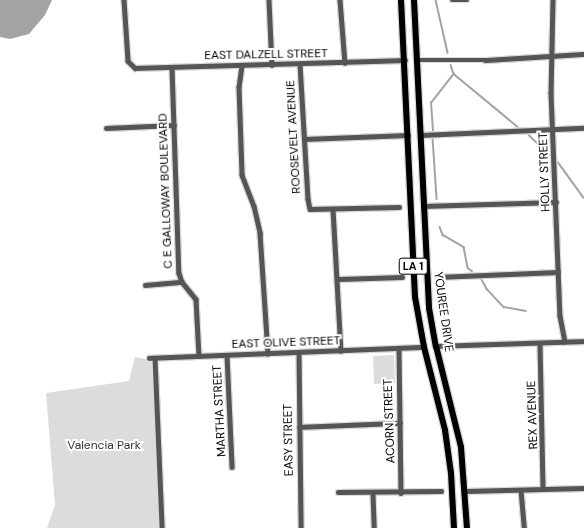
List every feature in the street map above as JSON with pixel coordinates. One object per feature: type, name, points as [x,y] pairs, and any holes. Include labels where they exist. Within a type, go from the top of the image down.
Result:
[{"type":"main road","name":"YOUREE DRIVE","points":[[401,0],[405,60],[413,273],[424,347],[447,445],[454,528]]},
{"type":"main road","name":"YOUREE DRIVE","points":[[414,0],[428,294],[436,346],[458,428],[466,491],[467,528]]},
{"type":"main road","points":[[405,60],[418,60]]},
{"type":"main road","points":[[424,347],[436,346]]},
{"type":"street","name":"EAST DALZELL STREET","points":[[124,0],[129,64],[135,68],[345,63],[405,60]]},
{"type":"street","points":[[268,0],[272,65]]},
{"type":"street","points":[[340,0],[345,63]]},
{"type":"street","points":[[452,0],[467,0]]},
{"type":"street","name":"HOLLY STREET","points":[[553,0],[553,129],[558,272],[560,316],[565,342]]},
{"type":"street","points":[[418,60],[584,54]]},
{"type":"street","name":"ROOSEVELT AVENUE","points":[[300,64],[308,199],[310,208],[333,209]]},
{"type":"street","points":[[242,66],[240,87],[242,175],[254,206],[260,233],[268,354]]},
{"type":"street","name":"C E GALLOWAY BOULEVARD","points":[[172,68],[179,273],[182,282],[196,299],[199,356]]},
{"type":"street","points":[[106,128],[174,125]]},
{"type":"street","points":[[421,135],[584,128]]},
{"type":"street","points":[[304,139],[408,135]]},
{"type":"street","points":[[423,206],[556,202]]},
{"type":"street","points":[[341,351],[339,279],[333,209],[399,207]]},
{"type":"street","points":[[437,277],[558,272]]},
{"type":"street","points":[[339,279],[402,278]]},
{"type":"street","points":[[145,285],[182,282]]},
{"type":"street","points":[[436,346],[584,341]]},
{"type":"street","name":"REX AVENUE","points":[[540,343],[543,487]]},
{"type":"street","name":"EAST OLIVE STREET","points":[[149,358],[424,347]]},
{"type":"street","name":"ACORN STREET","points":[[399,349],[401,493]]},
{"type":"street","name":"EASY STREET","points":[[299,352],[301,528]]},
{"type":"street","name":"MARTHA STREET","points":[[227,355],[232,467]]},
{"type":"street","points":[[156,358],[162,528]]},
{"type":"street","points":[[299,427],[400,423]]},
{"type":"street","points":[[466,491],[521,490],[543,487],[584,488]]},
{"type":"street","points":[[521,490],[524,528]]},
{"type":"street","points":[[338,492],[401,493],[441,491]]},
{"type":"street","points":[[372,493],[374,528]]},
{"type":"green space","points":[[394,355],[395,383],[374,384],[373,356]]},
{"type":"green space","name":"Valencia Park","points":[[135,357],[156,361],[162,528],[47,528],[55,505],[46,393],[129,381]]},
{"type":"shaded area","points":[[0,0],[52,0],[45,15],[29,34],[10,39],[0,37]]},
{"type":"waterway","points":[[436,0],[448,53]]},
{"type":"waterway","points":[[451,65],[454,74],[518,127]]},
{"type":"waterway","points":[[433,131],[431,103],[454,74]]},
{"type":"waterway","points":[[529,135],[551,156]]},
{"type":"waterway","points":[[433,138],[437,199]]},
{"type":"waterway","points":[[558,162],[584,198]]},
{"type":"waterway","points":[[440,227],[443,235],[464,247],[468,268],[472,271]]},
{"type":"waterway","points":[[481,278],[487,289],[504,307],[526,311]]}]
